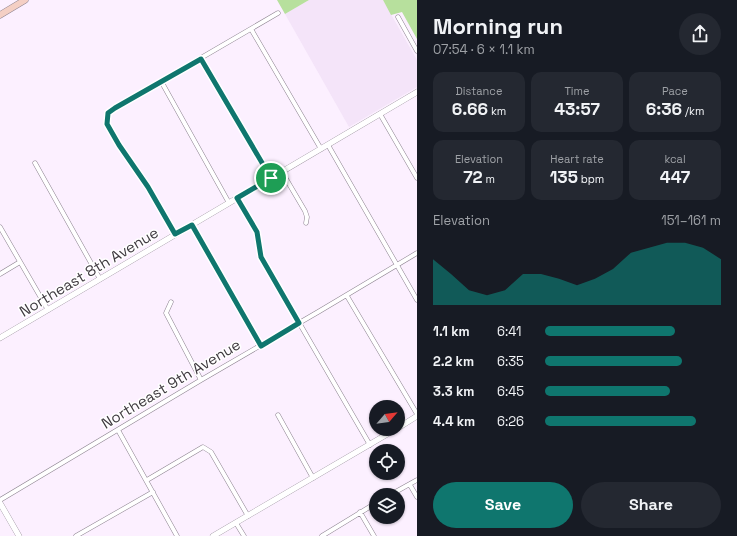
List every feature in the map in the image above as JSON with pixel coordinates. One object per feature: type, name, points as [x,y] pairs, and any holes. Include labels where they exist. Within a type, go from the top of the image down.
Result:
[{"type":"main road","points":[[0,14],[24,0]]},
{"type":"street","points":[[175,234],[148,187],[119,145],[107,124],[108,113],[278,13]]},
{"type":"street","points":[[398,17],[417,51]]},
{"type":"street","points":[[252,29],[321,149]]},
{"type":"street","points":[[201,59],[271,178]]},
{"type":"street","points":[[161,82],[229,203]]},
{"type":"street","name":"Northeast 8th Avenue","points":[[0,338],[417,92]]},
{"type":"street","points":[[380,114],[417,178]]},
{"type":"street","points":[[328,145],[417,300]]},
{"type":"street","points":[[35,163],[100,279]]},
{"type":"street","points":[[282,172],[305,211],[307,217],[306,223]]},
{"type":"street","points":[[237,198],[257,232],[261,257],[370,444],[384,436]]},
{"type":"street","points":[[192,225],[261,346]]},
{"type":"street","points":[[0,227],[48,310]]},
{"type":"street","name":"Northeast 9th Avenue","points":[[0,502],[201,380],[417,254]]},
{"type":"street","points":[[0,274],[20,262]]},
{"type":"street","points":[[347,296],[417,415],[405,423]]},
{"type":"street","points":[[171,302],[166,314],[201,380]]},
{"type":"street","points":[[278,415],[313,478]]},
{"type":"street","points":[[118,430],[177,536]]},
{"type":"street","points":[[213,536],[369,445]]},
{"type":"street","points":[[147,480],[203,447],[211,452],[248,516]]},
{"type":"street","points":[[404,488],[417,480]]},
{"type":"street","points":[[410,485],[417,497]]},
{"type":"street","points":[[76,536],[153,492]]},
{"type":"street","points":[[0,502],[19,536]]},
{"type":"street","points":[[322,536],[369,507]]},
{"type":"street","points":[[360,512],[374,536]]},
{"type":"street","points":[[236,523],[244,536]]},
{"type":"shaded area","points":[[309,0],[383,0],[417,60],[417,87],[349,127],[285,14]]},
{"type":"green space","points":[[277,0],[309,0],[285,14]]},
{"type":"green space","points":[[383,0],[417,0],[417,39],[402,12],[391,15]]},
{"type":"route","points":[[201,59],[271,178],[237,198],[257,232],[261,257],[299,323],[261,346],[192,225],[175,234],[148,187],[119,145],[107,124],[108,113],[201,59]]}]
